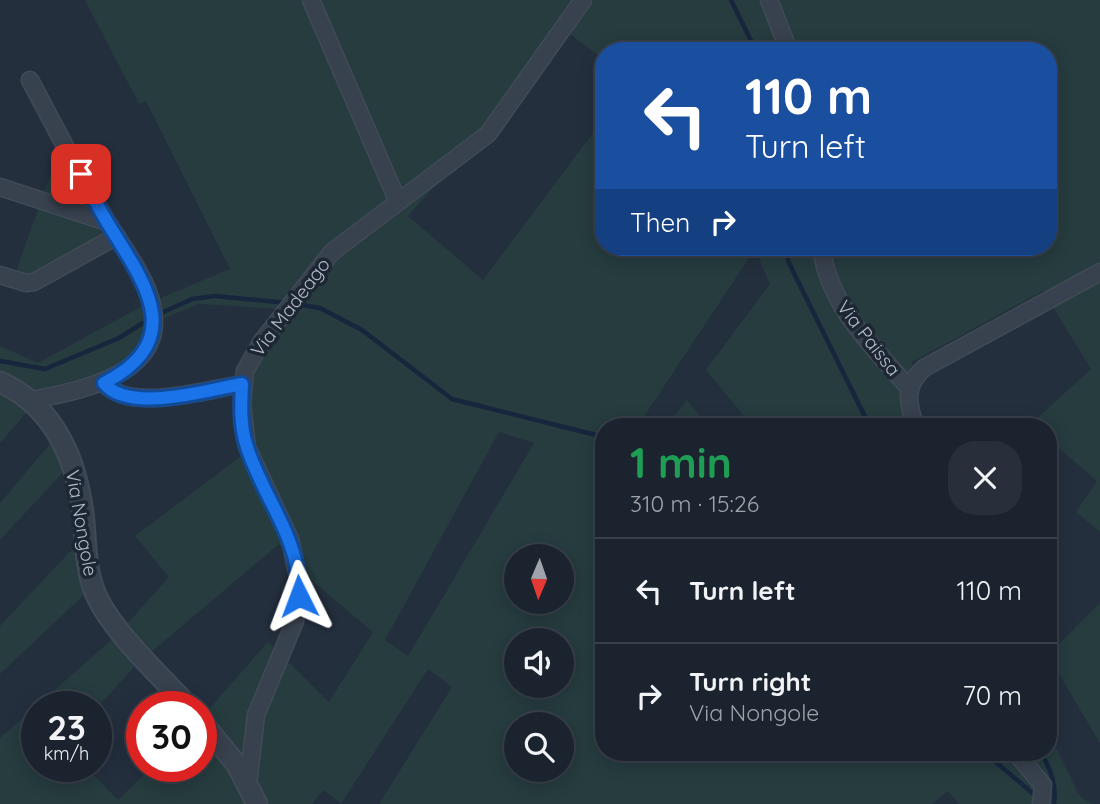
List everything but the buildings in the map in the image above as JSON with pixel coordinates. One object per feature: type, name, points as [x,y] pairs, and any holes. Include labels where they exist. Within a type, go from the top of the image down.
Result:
[{"type":"street","points":[[311,0],[398,202]]},
{"type":"street","name":"Via Madeago","points":[[248,785],[256,715],[295,621],[299,583],[290,539],[247,447],[242,421],[242,384],[252,356],[331,252],[488,134],[583,0]]},
{"type":"street","points":[[769,0],[785,42]]},
{"type":"street","points":[[30,80],[107,222],[146,287],[153,313],[150,341],[138,358],[122,373],[104,383],[32,400]]},
{"type":"street","points":[[0,187],[107,222]]},
{"type":"street","points":[[0,275],[31,283],[117,236]]},
{"type":"street","name":"Via Paissa","points":[[823,256],[828,278],[842,308],[909,388],[907,397],[913,418]]},
{"type":"street","points":[[909,388],[918,373],[932,362],[1100,272]]},
{"type":"street","name":"Via Nongole","points":[[0,382],[32,400],[52,424],[74,466],[90,576],[102,607],[175,691]]},
{"type":"street","points":[[104,383],[121,395],[148,399],[242,384]]},
{"type":"street","points":[[217,739],[226,749],[257,804]]},
{"type":"street","points":[[1023,761],[1040,781],[1043,799]]},
{"type":"green space","points":[[85,0],[1100,0],[1100,532],[1076,512],[1097,481],[1057,447],[1057,418],[1038,418],[1091,369],[1043,291],[912,362],[913,407],[917,418],[746,418],[706,370],[770,284],[758,256],[1057,256],[1057,42],[595,42],[595,53],[570,34],[408,216],[483,280],[595,130],[595,256],[750,256],[643,418],[595,418],[595,761],[1057,761],[1057,750],[1079,795],[1091,804],[959,804],[948,791],[932,804],[379,804],[452,687],[428,669],[341,804],[324,790],[312,804],[0,804],[0,738],[21,720],[21,782],[101,782],[118,800],[137,782],[217,782],[217,700],[268,642],[329,702],[373,632],[306,576],[279,544],[137,664],[112,691],[53,691],[117,635],[169,577],[135,536],[245,453],[241,373],[280,309],[199,304],[157,321],[137,351],[117,371],[28,411],[0,443],[0,346],[38,363],[146,304],[230,269],[146,101],[139,104]],"holes":[[[499,432],[534,443],[408,656],[385,640]]]},
{"type":"green space","points":[[61,145],[113,239],[34,281],[14,277]]},
{"type":"green space","points":[[687,400],[702,418],[672,418]]},
{"type":"green space","points":[[54,439],[66,469],[0,540],[0,503]]},
{"type":"green space","points":[[80,541],[88,591],[0,674],[0,626]]},
{"type":"green space","points":[[1100,603],[1100,743],[1057,670],[1057,646]]},
{"type":"waterway","points":[[731,0],[752,42]]},
{"type":"waterway","points":[[787,256],[866,418]]},
{"type":"waterway","points":[[157,315],[192,299],[215,296],[287,303]]},
{"type":"waterway","points":[[296,304],[320,308],[362,330],[452,399],[595,435]]},
{"type":"waterway","points":[[0,361],[45,369],[119,338],[143,323]]},
{"type":"waterway","points":[[995,761],[1037,797]]},
{"type":"waterway","points":[[1045,761],[1055,790],[1054,804]]},
{"type":"route","points":[[81,174],[107,222],[138,269],[151,300],[153,313],[150,341],[142,353],[122,373],[104,383],[113,392],[121,395],[148,399],[242,384],[242,421],[247,447],[295,553],[299,567],[299,596]]}]
